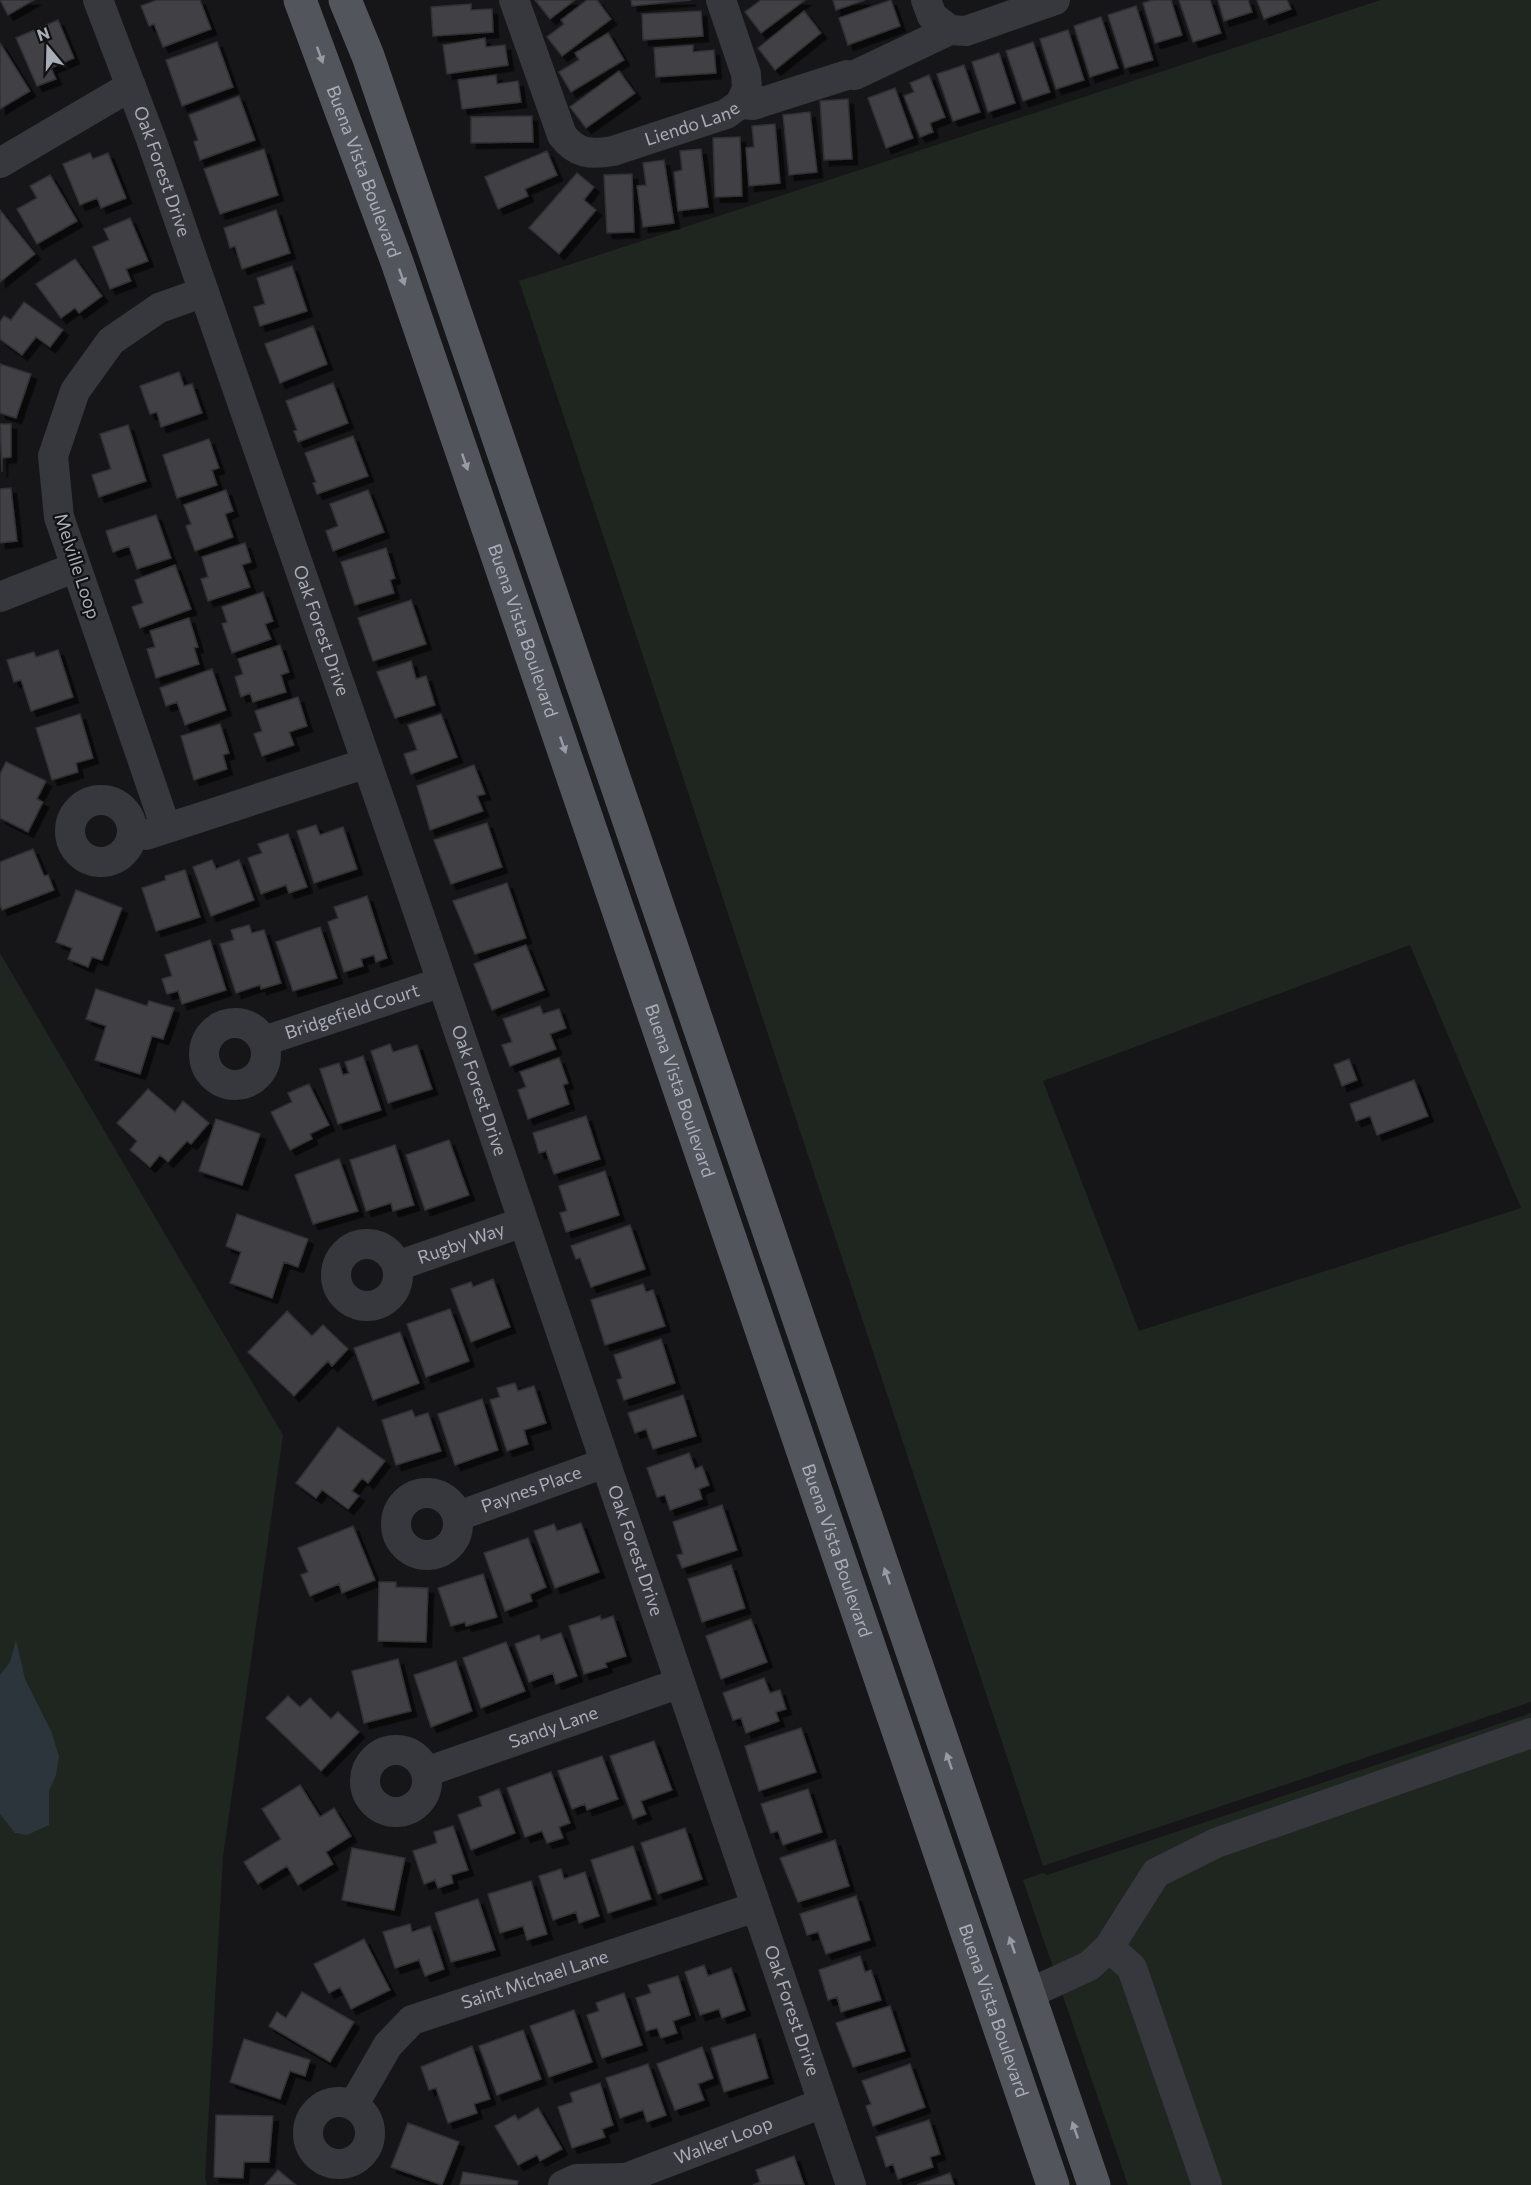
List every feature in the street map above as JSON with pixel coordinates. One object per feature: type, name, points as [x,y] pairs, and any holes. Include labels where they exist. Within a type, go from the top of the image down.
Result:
[{"type":"main road","name":"Buena Vista Boulevard","points":[[300,0],[397,262],[1053,2185]]},
{"type":"main road","name":"Buena Vista Boulevard","points":[[345,0],[375,79],[1094,2185]]},
{"type":"main road","points":[[992,2007],[1028,1994]]},
{"type":"street","name":"Oak Forest Drive","points":[[98,0],[204,291],[367,763],[851,2185]]},
{"type":"street","name":"Liendo Lane","points":[[514,0],[562,135],[570,145],[581,152],[595,154],[613,151],[726,114],[740,104],[753,105],[851,75],[950,30],[966,31],[1055,0]]},
{"type":"street","points":[[721,0],[746,74],[747,89],[740,104]]},
{"type":"street","points":[[926,0],[932,16],[950,30]]},
{"type":"street","points":[[0,163],[44,134],[131,86]]},
{"type":"street","name":"Melville Loop","points":[[166,828],[59,517],[53,456],[75,391],[111,342],[159,308],[204,291]]},
{"type":"street","points":[[0,597],[76,567]]},
{"type":"street","points":[[0,602],[0,620]]},
{"type":"street","points":[[133,832],[146,835],[367,763]]},
{"type":"street","name":"Bridgefield Court","points":[[264,1041],[442,982]]},
{"type":"street","name":"Rugby Way","points":[[397,1266],[523,1222]]},
{"type":"street","name":"Paynes Place","points":[[459,1516],[605,1463]]},
{"type":"street","name":"Sandy Lane","points":[[426,1772],[680,1683]]},
{"type":"street","points":[[1028,1994],[1089,1966],[1109,1947],[1156,1873],[1216,1843],[1531,1733]]},
{"type":"street","name":"Saint Michael Lane","points":[[354,2104],[388,2045],[412,2020],[756,1907]]},
{"type":"street","points":[[1109,1947],[1132,1968],[1207,2185]]},
{"type":"street","name":"Walker Loop","points":[[564,2185],[576,2179],[627,2181],[823,2103]]},
{"type":"shaded area","points":[[1381,0],[1531,0],[1531,1702],[1043,1866],[519,281]],"holes":[[[1410,945],[1521,1208],[1139,1331],[1043,1081]]]},
{"type":"shaded area","points":[[0,953],[283,1435],[223,1857],[205,2178],[207,2185],[0,2185]]},
{"type":"shaded area","points":[[16,1640],[25,1679],[51,1731],[59,1756],[56,1775],[49,1791],[49,1825],[27,1835],[15,1833],[0,1814],[0,1675],[10,1662]]},
{"type":"shaded area","points":[[1531,1713],[1531,2185],[1128,2185],[1023,1880],[1043,1873],[1047,1875]]},
{"type":"building","points":[[0,0],[34,0],[8,15]]},
{"type":"building","points":[[157,0],[200,0],[211,29],[163,47],[154,24],[149,26],[141,6]]},
{"type":"building","points":[[535,0],[575,0],[550,19]]},
{"type":"building","points":[[587,0],[597,0],[611,19],[562,56],[547,37],[564,24],[561,20]]},
{"type":"building","points":[[631,0],[691,0],[632,6]]},
{"type":"building","points":[[761,0],[805,0],[761,33],[745,12]]},
{"type":"building","points":[[833,0],[865,0],[836,10]]},
{"type":"building","points":[[891,0],[900,26],[848,45],[839,18]]},
{"type":"building","points":[[1153,0],[1171,0],[1182,35],[1155,43],[1143,3]]},
{"type":"building","points":[[1179,0],[1210,0],[1221,33],[1193,42]]},
{"type":"building","points":[[1218,0],[1248,0],[1252,12],[1224,21]]},
{"type":"building","points":[[1257,0],[1287,0],[1291,9],[1264,19]]},
{"type":"building","points":[[471,4],[471,10],[492,9],[493,32],[433,36],[431,7]]},
{"type":"building","points":[[1136,6],[1153,60],[1125,68],[1108,15]]},
{"type":"building","points":[[701,11],[703,36],[643,40],[642,14]]},
{"type":"building","points":[[804,11],[821,33],[775,70],[758,48]]},
{"type":"building","points":[[1101,17],[1118,68],[1090,77],[1074,26]]},
{"type":"building","points":[[58,20],[74,58],[51,68],[56,79],[37,86],[16,38]]},
{"type":"building","points":[[1068,30],[1084,80],[1056,89],[1040,39]]},
{"type":"building","points":[[608,33],[624,60],[571,92],[559,72],[579,60],[575,53]]},
{"type":"building","points":[[485,38],[486,47],[505,45],[508,65],[447,74],[443,45]]},
{"type":"building","points":[[217,42],[233,87],[182,106],[166,60]]},
{"type":"building","points":[[1033,42],[1050,92],[1023,101],[1006,51]]},
{"type":"building","points":[[0,43],[30,91],[0,109]]},
{"type":"building","points":[[693,45],[693,52],[714,50],[716,73],[656,77],[654,48]]},
{"type":"building","points":[[999,53],[1015,103],[988,112],[972,62]]},
{"type":"building","points":[[964,65],[980,112],[953,121],[937,74]]},
{"type":"building","points":[[619,71],[635,93],[586,128],[570,107]]},
{"type":"building","points":[[496,75],[497,84],[518,81],[521,102],[462,109],[458,80]]},
{"type":"building","points":[[929,75],[945,117],[930,123],[933,132],[920,137],[904,96],[914,92],[910,83]]},
{"type":"building","points":[[895,88],[913,138],[886,148],[868,98]]},
{"type":"building","points":[[239,96],[255,140],[200,160],[194,142],[198,140],[189,115]]},
{"type":"building","points":[[848,99],[852,159],[824,160],[820,101]]},
{"type":"building","points":[[810,112],[817,172],[789,175],[783,115]]},
{"type":"building","points":[[532,116],[533,142],[471,143],[471,117]]},
{"type":"building","points":[[775,124],[780,183],[749,186],[746,148],[754,147],[752,126]]},
{"type":"building","points":[[740,137],[742,196],[715,197],[713,138]]},
{"type":"building","points":[[264,149],[278,195],[220,214],[204,169]]},
{"type":"building","points":[[701,149],[708,207],[678,211],[674,172],[682,170],[680,151]]},
{"type":"building","points":[[547,151],[557,175],[525,189],[528,196],[498,209],[485,177]]},
{"type":"building","points":[[90,153],[93,159],[108,153],[126,198],[101,208],[97,198],[80,205],[63,164]]},
{"type":"building","points":[[664,160],[674,223],[643,227],[637,186],[646,185],[643,163]]},
{"type":"building","points":[[577,173],[594,187],[584,200],[596,210],[559,254],[529,228]]},
{"type":"building","points":[[632,174],[634,232],[607,233],[604,175]]},
{"type":"building","points":[[50,175],[77,221],[37,244],[17,209],[37,198],[30,186]]},
{"type":"building","points":[[0,210],[35,254],[0,282]]},
{"type":"building","points":[[276,210],[290,253],[242,269],[235,246],[230,248],[224,228]]},
{"type":"building","points":[[130,218],[148,261],[126,269],[131,281],[110,289],[93,247],[109,240],[104,229]]},
{"type":"building","points":[[75,259],[102,296],[79,313],[75,308],[61,318],[36,284]]},
{"type":"building","points":[[292,266],[307,311],[260,326],[254,307],[265,304],[257,278]]},
{"type":"building","points":[[24,302],[63,330],[50,347],[36,337],[22,355],[0,339],[0,322],[4,316],[11,320]]},
{"type":"building","points":[[313,326],[327,364],[280,383],[265,344]]},
{"type":"building","points":[[0,364],[31,374],[16,418],[0,413]]},
{"type":"building","points":[[179,372],[184,386],[192,384],[202,413],[161,427],[157,412],[150,414],[140,386]]},
{"type":"building","points":[[333,383],[348,423],[298,442],[294,431],[297,430],[286,401]]},
{"type":"building","points":[[0,424],[11,424],[11,457],[2,458],[2,472]]},
{"type":"building","points":[[128,425],[146,481],[99,497],[92,475],[111,469],[100,434]]},
{"type":"building","points":[[353,436],[368,476],[317,494],[313,483],[316,482],[305,453]]},
{"type":"building","points":[[209,439],[219,468],[212,470],[217,485],[177,498],[163,455]]},
{"type":"building","points":[[11,488],[17,541],[0,543],[0,489]]},
{"type":"building","points":[[226,490],[233,511],[225,514],[233,537],[195,551],[186,526],[191,524],[184,505]]},
{"type":"building","points":[[368,490],[384,532],[333,551],[326,531],[338,526],[330,504]]},
{"type":"building","points":[[156,515],[171,558],[137,569],[129,546],[113,552],[106,531]]},
{"type":"building","points":[[245,543],[251,562],[242,565],[250,587],[208,601],[201,579],[208,577],[202,557]]},
{"type":"building","points":[[386,548],[395,578],[390,580],[394,593],[355,605],[341,562]]},
{"type":"building","points":[[175,565],[191,609],[140,628],[132,607],[143,603],[135,580]]},
{"type":"building","points":[[263,592],[273,621],[265,624],[271,639],[232,653],[222,624],[227,622],[222,607]]},
{"type":"building","points":[[411,600],[426,644],[373,661],[358,618]]},
{"type":"building","points":[[189,618],[198,647],[194,648],[199,664],[156,678],[147,649],[155,647],[150,631]]},
{"type":"building","points":[[280,645],[289,672],[281,675],[286,692],[253,702],[250,693],[241,697],[235,677],[243,674],[238,659]]},
{"type":"building","points":[[58,650],[73,697],[31,711],[21,680],[14,682],[7,660],[34,652],[36,657]]},
{"type":"building","points":[[411,661],[416,679],[426,676],[435,705],[395,718],[377,672]]},
{"type":"building","points":[[212,669],[226,710],[185,725],[177,702],[166,706],[160,688]]},
{"type":"building","points":[[298,697],[307,726],[289,732],[294,745],[262,756],[254,734],[262,731],[255,711]]},
{"type":"building","points":[[80,714],[93,758],[76,763],[78,772],[52,780],[36,728]]},
{"type":"building","points":[[441,714],[457,757],[411,774],[404,754],[417,750],[408,725]]},
{"type":"building","points":[[220,724],[229,753],[223,755],[227,769],[194,780],[181,736]]},
{"type":"building","points":[[6,762],[46,781],[37,799],[43,802],[28,832],[0,818],[0,774]]},
{"type":"building","points":[[474,765],[485,794],[477,796],[483,811],[430,830],[417,786]]},
{"type":"building","points":[[487,823],[502,867],[451,884],[434,840]]},
{"type":"building","points":[[316,825],[320,835],[343,827],[357,869],[314,883],[297,831]]},
{"type":"building","points":[[288,834],[307,887],[289,893],[286,885],[261,894],[248,858],[262,853],[258,844]]},
{"type":"building","points":[[33,849],[44,876],[48,875],[54,890],[2,910],[0,862]]},
{"type":"building","points":[[212,860],[216,869],[239,860],[254,900],[211,916],[193,867]]},
{"type":"building","points":[[185,870],[200,917],[156,931],[142,888],[166,880],[165,876]]},
{"type":"building","points":[[507,883],[526,938],[475,954],[453,901]]},
{"type":"building","points":[[76,890],[122,908],[102,960],[92,957],[88,967],[68,959],[72,948],[56,942]]},
{"type":"building","points":[[367,896],[387,958],[376,962],[374,955],[361,959],[363,966],[344,972],[328,922],[338,918],[334,907]]},
{"type":"building","points":[[249,925],[252,933],[264,930],[281,983],[261,989],[260,985],[236,993],[220,944],[234,940],[231,930]]},
{"type":"building","points":[[320,927],[337,978],[293,991],[276,942]]},
{"type":"building","points":[[210,940],[226,990],[182,1004],[178,991],[167,994],[162,979],[172,976],[165,955]]},
{"type":"building","points":[[526,945],[544,990],[492,1010],[474,964]]},
{"type":"building","points":[[96,989],[147,1006],[149,1001],[174,1008],[163,1039],[152,1036],[140,1074],[95,1060],[106,1026],[86,1019]]},
{"type":"building","points":[[540,1006],[543,1014],[559,1009],[566,1028],[550,1034],[556,1049],[510,1066],[502,1045],[512,1042],[503,1019]]},
{"type":"building","points":[[390,1044],[393,1052],[417,1045],[432,1089],[388,1103],[371,1051]]},
{"type":"building","points":[[363,1056],[381,1110],[338,1124],[320,1069],[339,1063],[343,1075],[349,1073],[345,1062]]},
{"type":"building","points":[[559,1058],[568,1083],[563,1085],[569,1104],[528,1119],[518,1090],[526,1087],[520,1072]]},
{"type":"building","points":[[1349,1059],[1357,1080],[1342,1086],[1334,1065]]},
{"type":"building","points":[[1414,1080],[1428,1116],[1377,1135],[1370,1116],[1356,1121],[1350,1104]]},
{"type":"building","points":[[309,1084],[329,1125],[310,1134],[312,1139],[290,1150],[271,1112],[292,1102],[288,1093]]},
{"type":"building","points":[[148,1089],[175,1112],[183,1101],[209,1123],[191,1144],[187,1141],[168,1162],[160,1155],[150,1167],[130,1150],[137,1141],[117,1123]]},
{"type":"building","points":[[586,1116],[600,1159],[554,1174],[546,1151],[539,1153],[533,1133]]},
{"type":"building","points":[[216,1119],[260,1134],[242,1185],[199,1171]]},
{"type":"building","points":[[449,1140],[469,1195],[425,1210],[406,1155]]},
{"type":"building","points":[[395,1145],[414,1205],[393,1211],[391,1203],[366,1211],[350,1160]]},
{"type":"building","points":[[339,1159],[358,1211],[313,1224],[295,1175]]},
{"type":"building","points":[[605,1171],[619,1215],[566,1232],[560,1213],[567,1211],[559,1186]]},
{"type":"building","points":[[237,1214],[308,1239],[298,1267],[284,1262],[272,1298],[230,1283],[241,1252],[226,1246]]},
{"type":"building","points":[[630,1225],[645,1269],[591,1287],[580,1258],[576,1259],[571,1246]]},
{"type":"building","points":[[493,1279],[510,1327],[471,1342],[451,1289],[471,1282],[473,1287]]},
{"type":"building","points":[[643,1284],[646,1292],[653,1290],[665,1326],[605,1345],[591,1300]]},
{"type":"building","points":[[450,1309],[469,1361],[426,1377],[407,1324]]},
{"type":"building","points":[[287,1311],[312,1336],[323,1325],[348,1349],[332,1366],[328,1361],[294,1396],[248,1352]]},
{"type":"building","points":[[400,1332],[419,1383],[373,1400],[354,1348]]},
{"type":"building","points":[[661,1339],[675,1383],[624,1400],[617,1380],[622,1378],[614,1355]]},
{"type":"building","points":[[515,1383],[518,1391],[534,1386],[546,1423],[524,1430],[528,1444],[507,1451],[490,1400],[500,1397],[497,1388]]},
{"type":"building","points":[[683,1395],[696,1436],[653,1449],[646,1429],[635,1433],[628,1413]]},
{"type":"building","points":[[482,1399],[498,1450],[455,1465],[438,1414]]},
{"type":"building","points":[[412,1410],[415,1417],[428,1413],[441,1451],[396,1465],[382,1420]]},
{"type":"building","points":[[338,1427],[385,1461],[368,1483],[362,1478],[352,1491],[359,1496],[348,1509],[322,1490],[316,1498],[296,1483]]},
{"type":"building","points":[[689,1453],[695,1469],[702,1466],[709,1485],[699,1489],[702,1499],[670,1510],[665,1495],[657,1497],[647,1468]]},
{"type":"building","points":[[722,1505],[737,1550],[682,1568],[677,1555],[683,1554],[673,1522]]},
{"type":"building","points":[[581,1523],[599,1572],[555,1588],[534,1531],[554,1524],[557,1531]]},
{"type":"building","points":[[353,1526],[375,1580],[342,1593],[339,1584],[310,1596],[301,1575],[308,1572],[298,1548]]},
{"type":"building","points":[[528,1538],[546,1587],[530,1594],[532,1601],[505,1611],[484,1553]]},
{"type":"building","points":[[731,1565],[745,1608],[702,1622],[688,1579]]},
{"type":"building","points":[[483,1574],[497,1617],[466,1626],[465,1622],[451,1626],[438,1588]]},
{"type":"building","points":[[379,1582],[396,1582],[396,1587],[428,1588],[426,1642],[378,1641]]},
{"type":"building","points":[[600,1616],[601,1620],[613,1616],[626,1656],[605,1663],[607,1667],[584,1674],[569,1626]]},
{"type":"building","points":[[751,1619],[767,1662],[721,1679],[706,1636]]},
{"type":"building","points":[[561,1633],[577,1676],[556,1684],[553,1673],[529,1682],[515,1644],[539,1635],[541,1640]]},
{"type":"building","points":[[506,1642],[525,1691],[481,1708],[463,1658]]},
{"type":"building","points":[[398,1659],[411,1711],[364,1723],[352,1671]]},
{"type":"building","points":[[456,1661],[472,1711],[431,1727],[414,1675]]},
{"type":"building","points":[[764,1678],[770,1693],[780,1690],[786,1709],[776,1712],[779,1721],[746,1733],[741,1718],[733,1720],[723,1693]]},
{"type":"building","points":[[288,1696],[300,1707],[310,1698],[331,1719],[338,1712],[359,1732],[321,1771],[266,1718]]},
{"type":"building","points":[[801,1728],[816,1772],[759,1791],[745,1746]]},
{"type":"building","points":[[654,1741],[672,1790],[641,1801],[646,1814],[633,1819],[610,1756]]},
{"type":"building","points":[[602,1756],[618,1799],[587,1810],[585,1804],[572,1809],[558,1771]]},
{"type":"building","points":[[551,1772],[570,1823],[559,1827],[563,1838],[547,1843],[542,1831],[525,1837],[507,1788]]},
{"type":"building","points":[[300,1785],[320,1817],[334,1808],[351,1836],[326,1852],[333,1864],[298,1885],[287,1866],[258,1884],[244,1862],[281,1839],[262,1809]]},
{"type":"building","points":[[499,1789],[515,1833],[471,1850],[458,1815],[482,1806],[479,1797]]},
{"type":"building","points":[[808,1789],[822,1832],[783,1845],[778,1831],[771,1833],[761,1804]]},
{"type":"building","points":[[453,1826],[468,1870],[451,1875],[453,1883],[438,1888],[435,1880],[424,1884],[413,1851],[437,1843],[434,1832]]},
{"type":"building","points":[[685,1828],[702,1879],[658,1894],[641,1843]]},
{"type":"building","points":[[835,1840],[849,1886],[798,1902],[780,1858]]},
{"type":"building","points":[[633,1846],[651,1899],[608,1913],[591,1860]]},
{"type":"building","points":[[352,1848],[405,1858],[394,1910],[342,1900]]},
{"type":"building","points":[[561,1869],[564,1879],[585,1872],[599,1916],[579,1923],[576,1912],[553,1920],[539,1876]]},
{"type":"building","points":[[531,1881],[547,1934],[527,1940],[523,1926],[500,1933],[488,1894]]},
{"type":"building","points":[[856,1896],[870,1940],[826,1954],[818,1932],[807,1935],[800,1914]]},
{"type":"building","points":[[478,1899],[495,1950],[451,1962],[435,1913]]},
{"type":"building","points":[[410,1924],[412,1932],[430,1926],[444,1969],[425,1976],[419,1960],[395,1968],[383,1932]]},
{"type":"building","points":[[364,1939],[390,1990],[351,2009],[340,1987],[329,1993],[314,1964]]},
{"type":"building","points":[[860,1956],[865,1972],[871,1970],[881,2000],[841,2012],[837,1997],[828,2000],[819,1970]]},
{"type":"building","points":[[704,1965],[708,1976],[731,1968],[745,2010],[722,2018],[719,2009],[700,2015],[685,1972]]},
{"type":"building","points":[[678,1976],[690,2015],[673,2021],[677,2033],[661,2038],[657,2028],[646,2031],[636,1998],[651,1993],[648,1985]]},
{"type":"building","points":[[302,1992],[354,2022],[330,2062],[269,2026],[277,2012],[286,2018]]},
{"type":"building","points":[[624,1993],[642,2045],[602,2058],[587,2015],[599,2011],[596,2003]]},
{"type":"building","points":[[890,2006],[905,2051],[853,2067],[836,2023]]},
{"type":"building","points":[[574,2010],[592,2062],[549,2077],[530,2026]]},
{"type":"building","points":[[523,2030],[541,2079],[497,2095],[479,2046]]},
{"type":"building","points":[[755,2034],[768,2078],[724,2092],[711,2048]]},
{"type":"building","points":[[244,2039],[310,2060],[305,2076],[290,2071],[280,2099],[230,2082]]},
{"type":"building","points":[[472,2046],[490,2099],[474,2104],[477,2113],[448,2123],[436,2088],[429,2090],[421,2067]]},
{"type":"building","points":[[702,2047],[713,2078],[698,2084],[704,2100],[675,2110],[657,2064]]},
{"type":"building","points":[[648,2064],[666,2115],[647,2122],[643,2110],[620,2118],[606,2078]]},
{"type":"building","points":[[910,2064],[925,2107],[873,2126],[866,2106],[871,2104],[862,2081]]},
{"type":"building","points":[[600,2083],[613,2125],[602,2129],[605,2137],[572,2148],[558,2107],[573,2102],[570,2093]]},
{"type":"building","points":[[538,2108],[562,2149],[540,2161],[537,2155],[518,2165],[495,2126],[515,2115],[518,2120]]},
{"type":"building","points":[[216,2115],[273,2116],[269,2162],[244,2162],[243,2178],[214,2177]]},
{"type":"building","points":[[929,2120],[940,2154],[930,2157],[933,2167],[898,2179],[893,2164],[886,2167],[876,2137]]},
{"type":"building","points":[[408,2123],[459,2142],[442,2185],[391,2167]]},
{"type":"building","points":[[794,2156],[804,2185],[753,2185],[760,2182],[756,2170]]},
{"type":"building","points":[[278,2170],[296,2185],[265,2185]]},
{"type":"building","points":[[463,2172],[518,2181],[517,2185],[460,2185]]},
{"type":"building","points":[[950,2173],[954,2185],[917,2185]]}]
